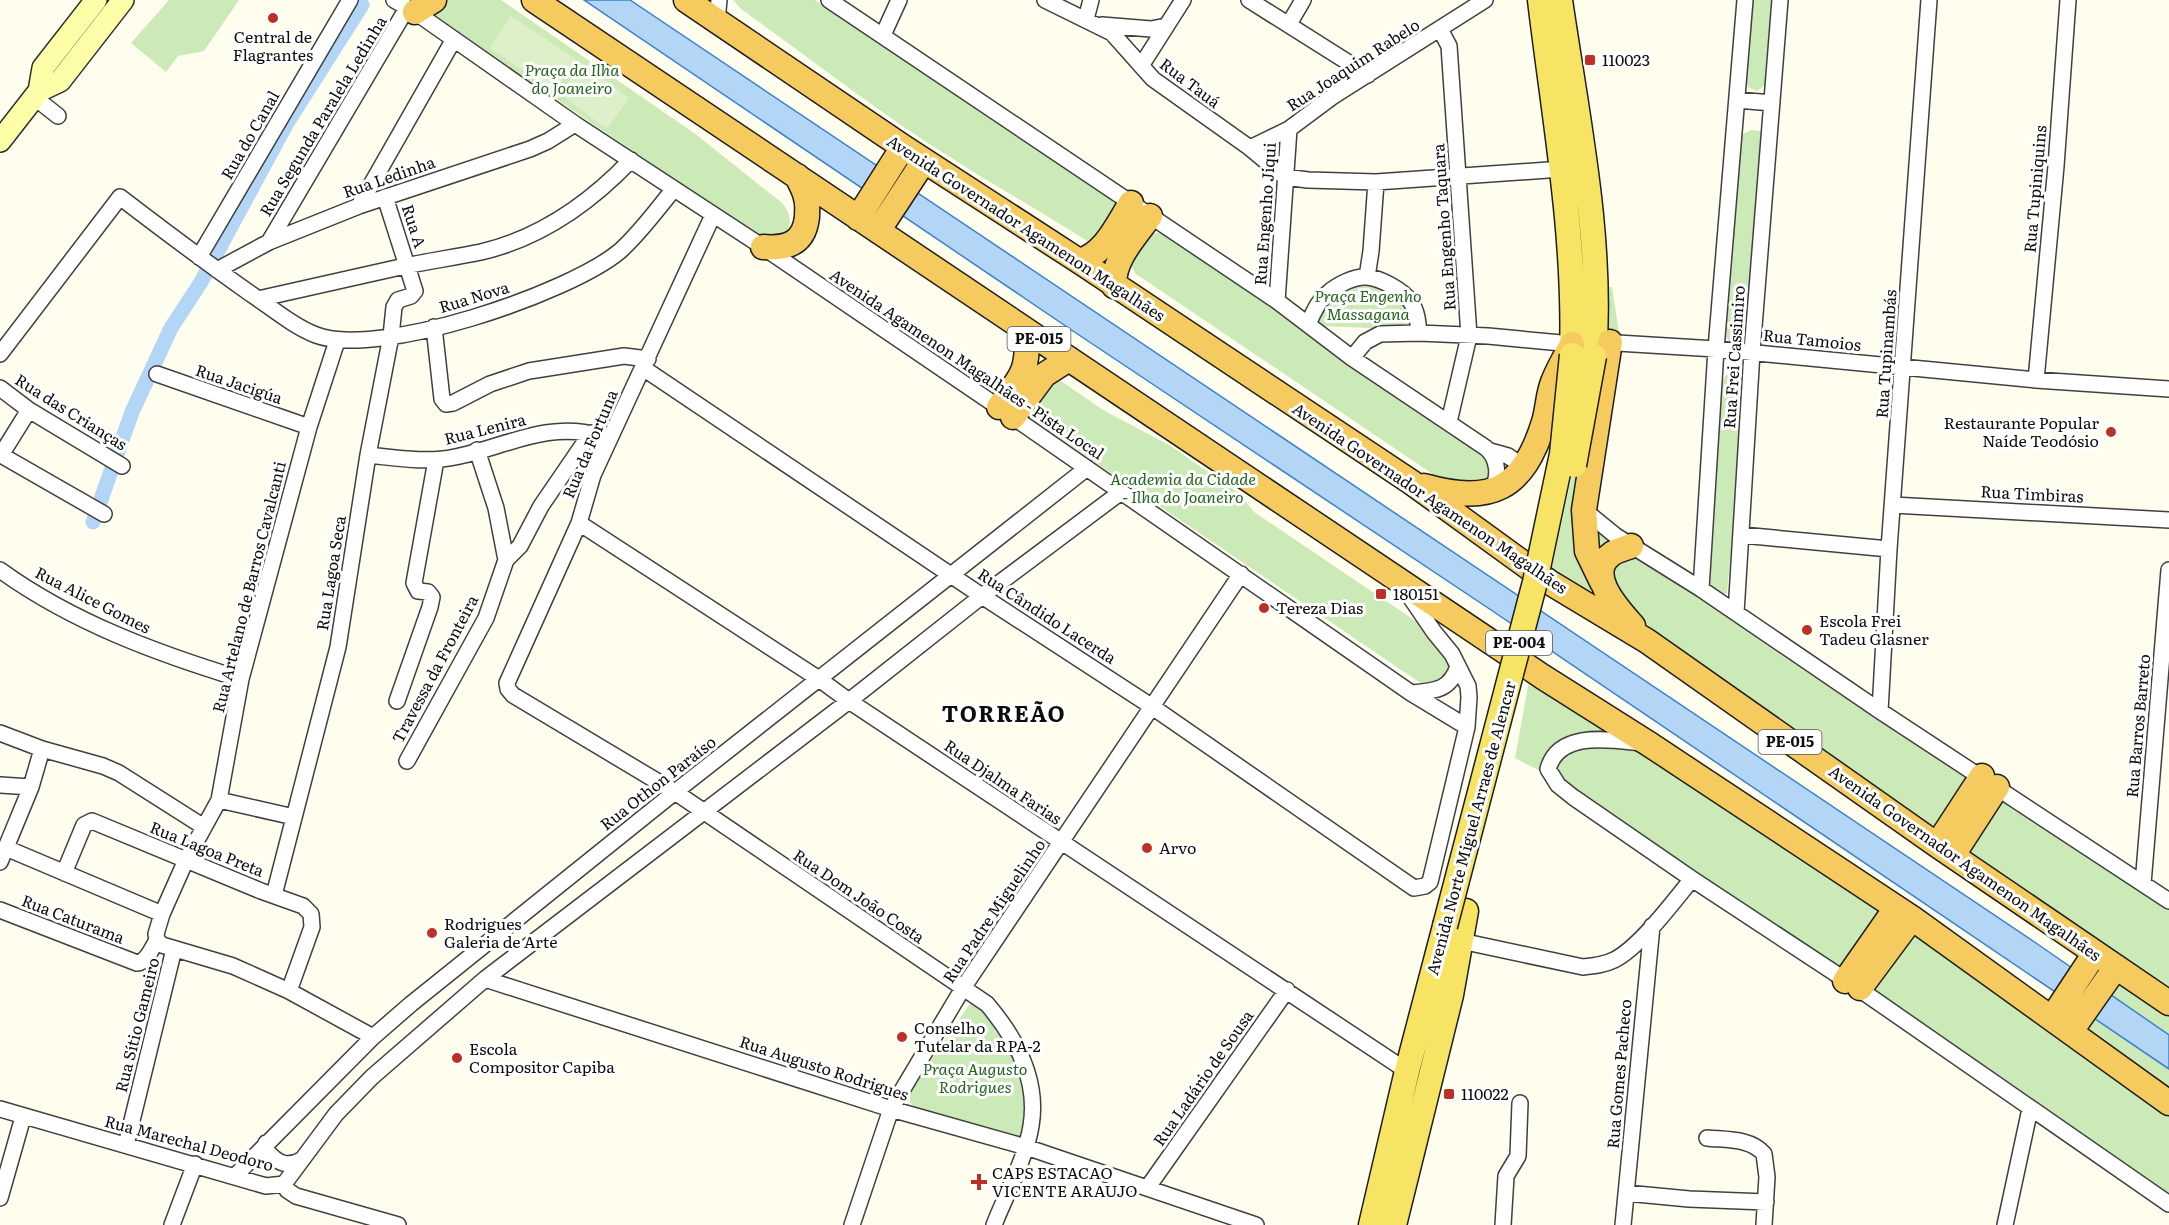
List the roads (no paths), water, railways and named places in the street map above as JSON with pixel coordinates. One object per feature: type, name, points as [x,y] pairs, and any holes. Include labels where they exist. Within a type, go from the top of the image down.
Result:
[{"type":"highway","name":"PE-015","points":[[534,0],[797,176],[874,216],[1027,331],[1543,677],[1649,744],[2064,1020],[2169,1103]]},
{"type":"highway","name":"Avenida Governador Agamenon Magalhães","points":[[686,0],[718,10],[908,163],[1079,261],[1411,482],[1549,582],[1647,641],[1945,850],[2090,960],[2169,1003]]},
{"type":"highway","points":[[874,216],[908,163]]},
{"type":"highway","points":[[763,248],[789,246],[802,235],[806,224],[807,199],[797,176]]},
{"type":"highway","points":[[1079,261],[1091,258],[1141,210]]},
{"type":"highway","points":[[1114,286],[1113,273],[1141,210]]},
{"type":"highway","points":[[1006,412],[1025,369],[1028,357],[1027,331]]},
{"type":"highway","points":[[1411,482],[1463,495],[1490,492],[1508,483],[1519,474],[1536,445],[1553,382],[1588,348]]},
{"type":"highway","points":[[1588,348],[1584,510],[1587,551],[1620,611],[1647,641]]},
{"type":"highway","points":[[1006,412],[1044,375],[1069,359]]},
{"type":"highway","points":[[1602,582],[1602,570],[1612,553],[1631,546]]},
{"type":"highway","points":[[1945,850],[1989,782]]},
{"type":"highway","points":[[1852,985],[1904,913]]},
{"type":"highway","points":[[2064,1020],[2090,960]]},
{"type":"highway","points":[[2064,1020],[2112,973]]},
{"type":"main road","points":[[37,94],[43,68],[96,0]]},
{"type":"main road","points":[[0,141],[37,94],[60,81],[123,0]]},
{"type":"main road","name":"Avenida Norte Miguel Arraes de Alencar","points":[[1371,1225],[1407,1071],[1453,934],[1588,348],[1572,263],[1540,0]]},
{"type":"main road","name":"Avenida Norte Miguel Arraes de Alencar","points":[[1394,1225],[1451,995],[1453,934],[1466,911],[1536,639],[1581,434],[1596,286],[1593,233],[1560,0]]},
{"type":"street","name":"Rua do Canal","points":[[208,263],[350,0]]},
{"type":"street","points":[[829,0],[1277,301],[1352,358],[1490,451],[1508,456],[1524,466]]},
{"type":"street","points":[[883,35],[899,0]]},
{"type":"street","name":"Rua Tauá","points":[[1045,0],[1093,22],[1119,39],[1153,80],[1250,148],[1285,177]]},
{"type":"street","points":[[1091,0],[1093,22],[1151,29],[1166,26]]},
{"type":"street","points":[[1141,66],[1183,0]]},
{"type":"street","points":[[1249,0],[1368,75]]},
{"type":"street","points":[[1289,24],[1303,0]]},
{"type":"street","name":"Rua Frei Cassimiro","points":[[1701,589],[1716,349],[1745,0]]},
{"type":"street","name":"Rua Frei Cassimiro","points":[[1736,613],[1752,352],[1780,0]]},
{"type":"street","name":"Rua Tupinambás","points":[[1880,711],[1889,549],[1929,0]]},
{"type":"street","name":"Rua Tupiniquins","points":[[2036,380],[2056,166],[2068,0]]},
{"type":"street","name":"Rua Joaquim Rabelo","points":[[1250,148],[1289,129],[1320,105],[1440,29],[1477,2]]},
{"type":"street","points":[[413,5],[454,39],[575,124],[713,215]]},
{"type":"street","name":"Rua Segunda Paralela Ledinha","points":[[269,242],[413,5]]},
{"type":"street","name":"Rua Engenho Taquara","points":[[1440,29],[1449,46],[1469,336],[1449,422]]},
{"type":"street","points":[[359,206],[454,39]]},
{"type":"street","points":[[37,94],[58,116]]},
{"type":"street","points":[[1737,100],[1772,103]]},
{"type":"street","name":"Rua Ledinha","points":[[208,263],[269,242],[359,206],[530,149],[575,124]]},
{"type":"street","name":"Rua Engenho Jiqui","points":[[1277,301],[1289,129]]},
{"type":"street","points":[[258,299],[511,243],[543,229],[578,209],[608,185],[631,160]]},
{"type":"street","points":[[1285,177],[1376,182],[1562,169]]},
{"type":"street","points":[[1367,277],[1376,182]]},
{"type":"street","name":"Rua Nova","points":[[0,354],[120,197],[296,325],[316,335],[337,341],[361,341],[449,324],[531,298],[586,274],[619,252],[645,226],[673,190]]},
{"type":"street","name":"Rua A","points":[[386,197],[407,266]]},
{"type":"street","name":"Avenida Agamenon Magalhães - Pista Local","points":[[713,215],[1006,412],[1411,693],[1467,727]]},
{"type":"street","name":"Rua da Fortuna","points":[[508,689],[507,683],[579,523],[587,491],[713,215]]},
{"type":"street","name":"Rua Lagoa Seca","points":[[274,895],[338,647],[394,307],[398,300],[411,296],[416,291],[407,266]]},
{"type":"street","points":[[1308,324],[1321,300],[1329,292],[1339,285],[1367,277],[1388,284],[1403,293],[1415,310],[1419,333]]},
{"type":"street","name":"Rua Lenira","points":[[434,327],[442,399],[446,404],[453,403],[490,384],[529,371],[624,356],[645,363]]},
{"type":"street","name":"Rua Tamoios","points":[[1352,358],[1360,346],[1371,337],[1380,334],[1419,333],[1588,348],[1716,349],[2036,380],[2169,388]]},
{"type":"street","name":"Rua Artelano de Barros Cavalcanti","points":[[157,940],[156,934],[162,914],[186,860],[219,800],[241,679],[309,427],[337,341]]},
{"type":"street","name":"Rua Cândido Lacerda","points":[[645,363],[982,596],[1151,706],[1414,888],[1425,886],[1430,882]]},
{"type":"street","name":"Rua Jacigúa","points":[[157,374],[309,427]]},
{"type":"street","name":"Rua das Crianças","points":[[0,388],[29,410],[122,466]]},
{"type":"street","points":[[29,410],[1,455],[103,514]]},
{"type":"street","name":"Rua Lenira","points":[[368,455],[436,460],[457,457],[536,435],[568,432],[591,433],[610,440]]},
{"type":"street","name":"Travessa da Fronteira","points":[[407,761],[486,618],[506,560],[520,546],[541,506],[591,433]]},
{"type":"street","name":"Travessa da Fronteira","points":[[477,450],[496,508],[506,560]]},
{"type":"street","points":[[1490,451],[1497,469],[1495,486],[1490,492]]},
{"type":"street","points":[[397,700],[430,607],[431,594],[418,591],[414,583],[436,460]]},
{"type":"street","name":"Rua Othon Paraíso","points":[[235,1176],[373,1037],[675,792],[1087,468]]},
{"type":"street","points":[[284,1184],[336,1114],[372,1077],[485,979],[849,701],[982,596],[1121,492]]},
{"type":"street","name":"Rua Timbiras","points":[[1893,504],[2169,520]]},
{"type":"street","points":[[1584,510],[1631,546],[1701,589],[1880,711],[2169,901]]},
{"type":"street","name":"Rua Djalma Farias","points":[[579,523],[819,679],[1061,843],[1407,1071]]},
{"type":"street","points":[[1742,535],[1889,549]]},
{"type":"street","name":"Rua Alice Gomes","points":[[0,570],[67,610],[124,639],[183,662],[241,679]]},
{"type":"street","name":"Rua Barros Barreto","points":[[2143,884],[2169,570]]},
{"type":"street","name":"Rua Padre Miguelinho","points":[[852,1225],[891,1109],[963,988],[1241,574]]},
{"type":"street","name":"Avenida Norte Miguel Arraes de Alencar","points":[[1400,581],[1434,632],[1452,654],[1467,686],[1469,697],[1467,727],[1430,882]]},
{"type":"street","points":[[1411,693],[1436,691],[1455,676],[1458,666]]},
{"type":"street","name":"Rua Dom João Costa","points":[[508,689],[513,695],[675,792],[987,1004],[1006,1026],[1020,1051],[1029,1079],[1032,1104],[1032,1126],[1026,1147],[994,1225]]},
{"type":"street","points":[[0,733],[119,773],[204,827]]},
{"type":"street","points":[[1649,744],[1594,740],[1574,743],[1556,753],[1548,769],[1558,785],[1692,879],[1852,985],[2169,1204]]},
{"type":"street","points":[[2153,748],[2169,748]]},
{"type":"street","points":[[42,749],[31,787],[3,849],[162,914]]},
{"type":"street","points":[[0,785],[31,787]]},
{"type":"street","points":[[219,800],[294,817]]},
{"type":"street","name":"Rua Lagoa Preta","points":[[64,873],[84,825],[92,821],[303,906],[311,914],[312,927],[288,991]]},
{"type":"street","points":[[1453,934],[1583,967],[1602,964],[1615,959],[1652,926],[1692,879]]},
{"type":"street","name":"Rua Caturama","points":[[0,910],[136,963],[146,959],[157,940]]},
{"type":"street","name":"Rua Gomes Pacheco","points":[[1623,1225],[1652,926]]},
{"type":"street","points":[[157,940],[162,945],[232,966],[288,991],[333,1013],[373,1037]]},
{"type":"street","name":"Rua Sítio Gameiro","points":[[126,1145],[174,949]]},
{"type":"street","name":"Rua Augusto Rodrigues","points":[[485,979],[891,1109],[1026,1147],[1256,1225]]},
{"type":"street","name":"Rua Ladário de Sousa","points":[[1148,1187],[1287,990]]},
{"type":"street","points":[[1503,1225],[1506,1176],[1518,1156],[1520,1103]]},
{"type":"street","name":"Rua Marechal Deodoro","points":[[0,1109],[266,1186],[284,1184],[287,1190],[296,1196],[398,1225]]},
{"type":"street","points":[[2005,1225],[2030,1109]]},
{"type":"street","points":[[0,1198],[23,1117]]},
{"type":"street","points":[[1707,1138],[1748,1143],[1760,1149],[1767,1160],[1764,1225]]},
{"type":"street","points":[[266,1143],[267,1151],[278,1162],[288,1164],[301,1160]]},
{"type":"street","points":[[172,1225],[195,1164]]},
{"type":"street","points":[[1626,1194],[1766,1202]]},
{"type":"water","points":[[584,0],[630,0],[2036,943],[2169,1035],[2169,1069],[1497,614]]},
{"type":"waterway","points":[[93,522],[132,412],[171,328],[201,282],[287,123],[362,5]]},
{"type":"place","name":"Central de Flagrantes","points":[[273,18]]},
{"type":"place","name":"110023","points":[[1590,60]]},
{"type":"place","name":"Restaurante Popular Naíde Teodósio","points":[[2111,432]]},
{"type":"place","name":"180151","points":[[1381,594]]},
{"type":"place","name":"Tereza Dias","points":[[1264,608]]},
{"type":"place","name":"Escola Frei Tadeu Glasner","points":[[1807,630]]},
{"type":"place","name":"Arvo","points":[[1147,848]]},
{"type":"place","name":"Rodrigues Galeria de Arte","points":[[432,933]]},
{"type":"place","name":"Conselho Tutelar da RPA-2","points":[[902,1037]]},
{"type":"place","name":"Escola Compositor Capiba","points":[[457,1058]]},
{"type":"place","name":"110022","points":[[1449,1094]]},
{"type":"place","name":"CAPS ESTACAO VICENTE ARAUJO","points":[[979,1182]]},
{"type":"district","name":"TORREÃO","points":[[1004,714]]},
{"type":"park label","name":"Praça da Ilha do Joaneiro","points":[[572,79]]},
{"type":"park label","name":"Praça Engenho Massagana","points":[[1368,305]]},
{"type":"park label","name":"Academia da Cidade - Ilha do Joaneiro","points":[[1183,488]]},
{"type":"park label","name":"Praça Augusto Rodrigues","points":[[975,1078]]}]
